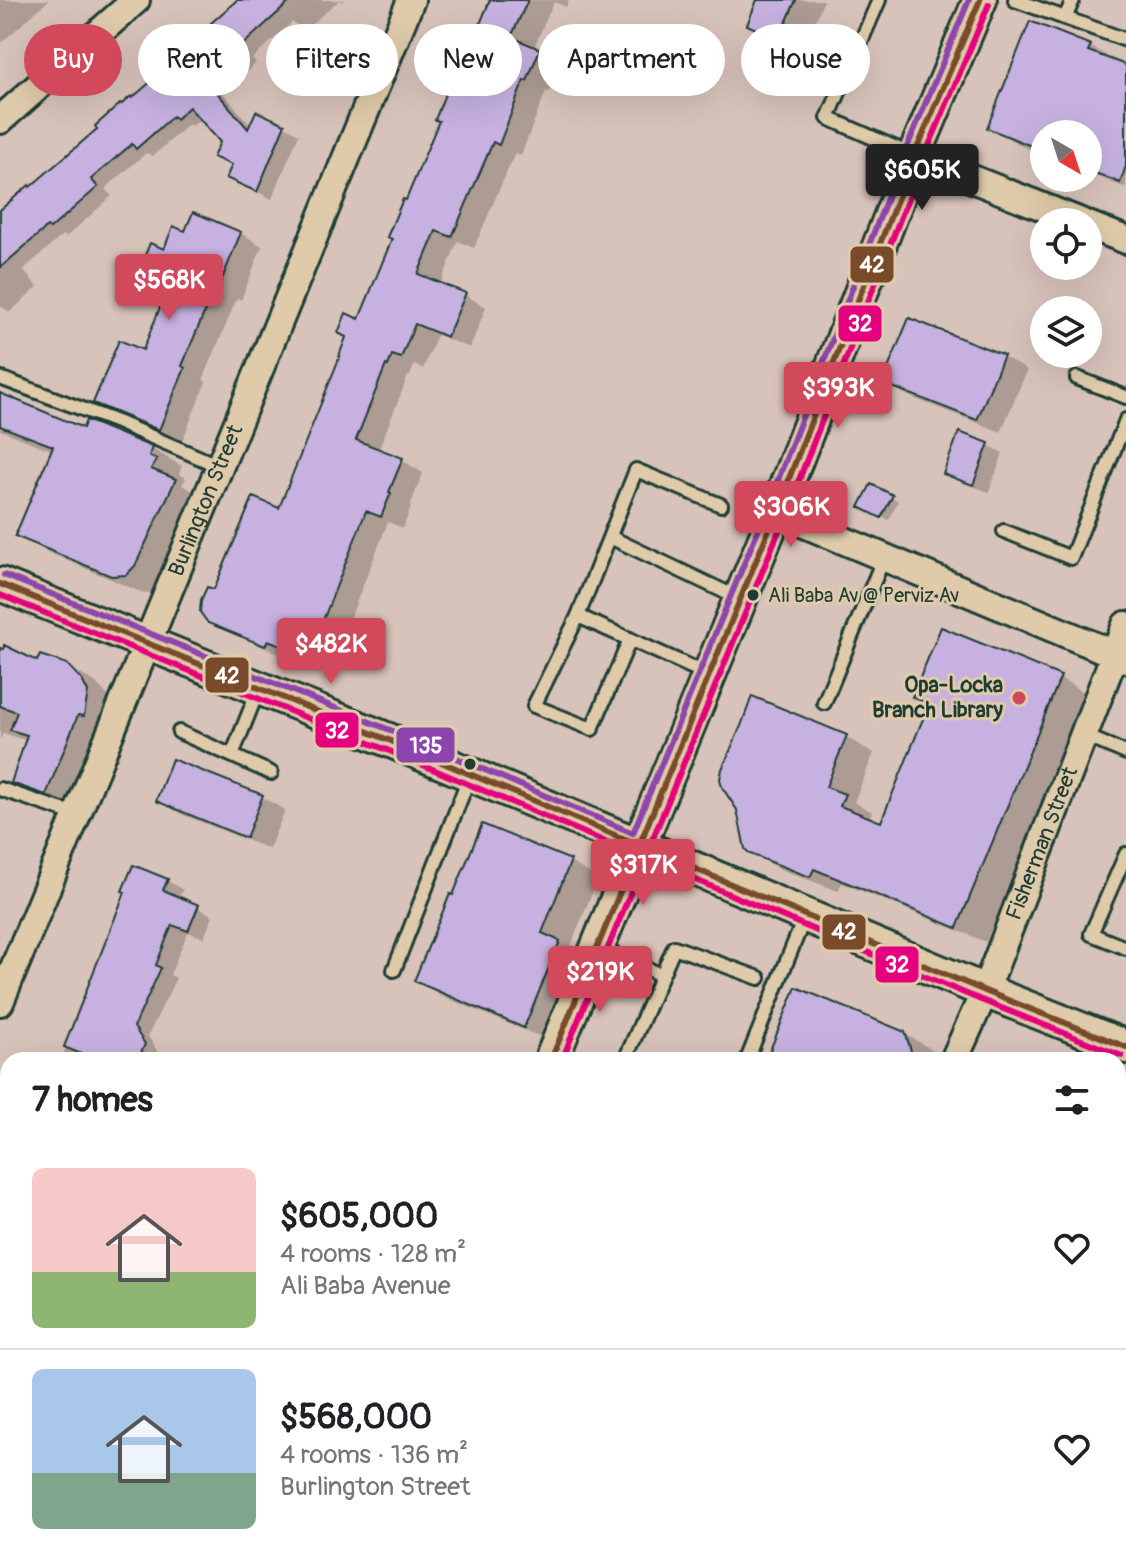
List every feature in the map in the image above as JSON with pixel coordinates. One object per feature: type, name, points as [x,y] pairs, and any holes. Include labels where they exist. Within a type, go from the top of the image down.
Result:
[{"type":"street","points":[[0,120],[136,0]]},
{"type":"street","name":"Burlington Street","points":[[0,1002],[411,0]]},
{"type":"street","points":[[554,1052],[776,512],[914,156],[980,0]]},
{"type":"street","points":[[914,156],[1046,208]]},
{"type":"street","points":[[1102,231],[1126,240]]},
{"type":"street","points":[[776,512],[1120,657]]},
{"type":"street","points":[[0,584],[259,687],[1126,1047]]},
{"type":"street","name":"Fisherman Street","points":[[958,1052],[985,991],[1083,735],[1120,657],[1126,625]]},
{"type":"lane","points":[[879,0],[828,118],[914,156]]},
{"type":"lane","points":[[1015,0],[1126,40]]},
{"type":"lane","points":[[1065,18],[1073,0]]},
{"type":"lane","points":[[0,378],[117,422],[219,466]]},
{"type":"lane","points":[[1077,378],[1126,397]]},
{"type":"lane","points":[[1004,531],[1071,558],[1126,420]]},
{"type":"lane","points":[[630,639],[592,729],[534,706],[578,616],[636,470],[721,505]]},
{"type":"lane","points":[[610,537],[740,599]]},
{"type":"lane","points":[[824,703],[884,557]]},
{"type":"lane","points":[[578,616],[709,675]]},
{"type":"lane","points":[[232,755],[259,687]]},
{"type":"lane","points":[[179,732],[271,773]]},
{"type":"lane","points":[[1083,735],[1126,753]]},
{"type":"lane","points":[[394,970],[470,775]]},
{"type":"lane","points":[[0,789],[77,815]]},
{"type":"lane","points":[[1126,854],[1091,934],[1126,948]]},
{"type":"lane","points":[[750,1052],[805,916]]},
{"type":"lane","points":[[597,947],[661,975]]},
{"type":"lane","points":[[628,1052],[674,947],[759,978]]},
{"type":"building","points":[[237,0],[292,0],[250,38],[250,24],[210,24]]},
{"type":"building","points":[[490,0],[528,0],[517,24],[480,24]]},
{"type":"building","points":[[757,0],[796,0],[786,24],[747,24]]},
{"type":"building","points":[[1030,21],[1091,45],[1088,51],[1126,65],[1126,166],[1120,183],[1102,176],[1102,120],[1030,120],[1030,145],[987,128]]},
{"type":"building","points":[[522,42],[538,48],[527,81],[524,80],[522,85]]},
{"type":"building","points":[[138,93],[138,96],[220,96],[248,129],[256,111],[285,124],[257,192],[226,178],[232,165],[213,157],[220,142],[189,107],[176,119],[173,116],[136,149],[132,144],[91,179],[98,187],[0,268],[0,210],[97,129],[95,126],[121,103]]},
{"type":"building","points":[[444,96],[518,96],[499,145],[493,142],[452,237],[436,231],[418,274],[466,293],[447,337],[415,324],[401,358],[392,355],[386,365],[356,440],[403,458],[381,517],[366,511],[309,656],[268,640],[265,646],[208,623],[200,612],[201,600],[207,587],[214,589],[253,497],[279,508],[340,356],[346,337],[338,333],[346,313],[359,319],[392,239],[387,237],[439,121],[435,120]]},
{"type":"building","points":[[193,212],[241,232],[182,366],[185,368],[159,430],[93,403],[119,340],[143,350],[172,277],[141,265],[150,243],[164,249],[173,226],[185,231]]},
{"type":"building","points":[[909,318],[1004,355],[977,420],[882,383]]},
{"type":"building","points":[[0,393],[83,428],[86,420],[152,447],[149,456],[157,459],[151,469],[176,479],[135,566],[126,575],[111,576],[15,536],[53,446],[0,426]]},
{"type":"building","points":[[959,432],[989,443],[973,485],[943,474]]},
{"type":"building","points":[[871,484],[893,495],[881,518],[859,507]]},
{"type":"building","points":[[941,627],[1061,676],[957,928],[814,869],[810,877],[750,854],[745,849],[737,810],[720,779],[752,696],[847,735],[826,787],[845,794],[840,806],[881,822],[929,704],[912,697]]},
{"type":"building","points":[[4,645],[37,661],[40,655],[67,664],[88,692],[84,716],[78,715],[46,795],[11,783],[27,735],[10,730],[17,712],[0,706],[0,648],[4,649]]},
{"type":"building","points":[[172,759],[263,795],[246,838],[156,801]]},
{"type":"building","points":[[482,824],[571,860],[542,933],[560,941],[524,1028],[414,981]]},
{"type":"building","points":[[133,865],[168,879],[163,890],[199,905],[188,931],[172,925],[156,965],[161,968],[134,1027],[145,1044],[142,1052],[76,1052],[64,1047],[125,892],[122,891]]},
{"type":"building","points":[[796,987],[905,1032],[911,1052],[769,1052]]},
{"type":"transit line","name":"135","points":[[4,575],[400,734],[633,833],[767,508],[905,152],[969,0]]},
{"type":"transit line","name":"42","points":[[554,1052],[776,512],[914,156],[980,0]]},
{"type":"transit line","name":"32","points":[[565,1052],[785,516],[923,160],[989,4]]},
{"type":"transit line","name":"42","points":[[0,584],[396,743],[985,991],[1126,1047]]},
{"type":"transit line","name":"32","points":[[0,595],[392,752],[1112,1052]]},
{"type":"place","name":"Ali Baba Av @ Perviz Av","points":[[753,595]]},
{"type":"place","name":"Opa-Locka Branch Library","points":[[1019,698]]}]
